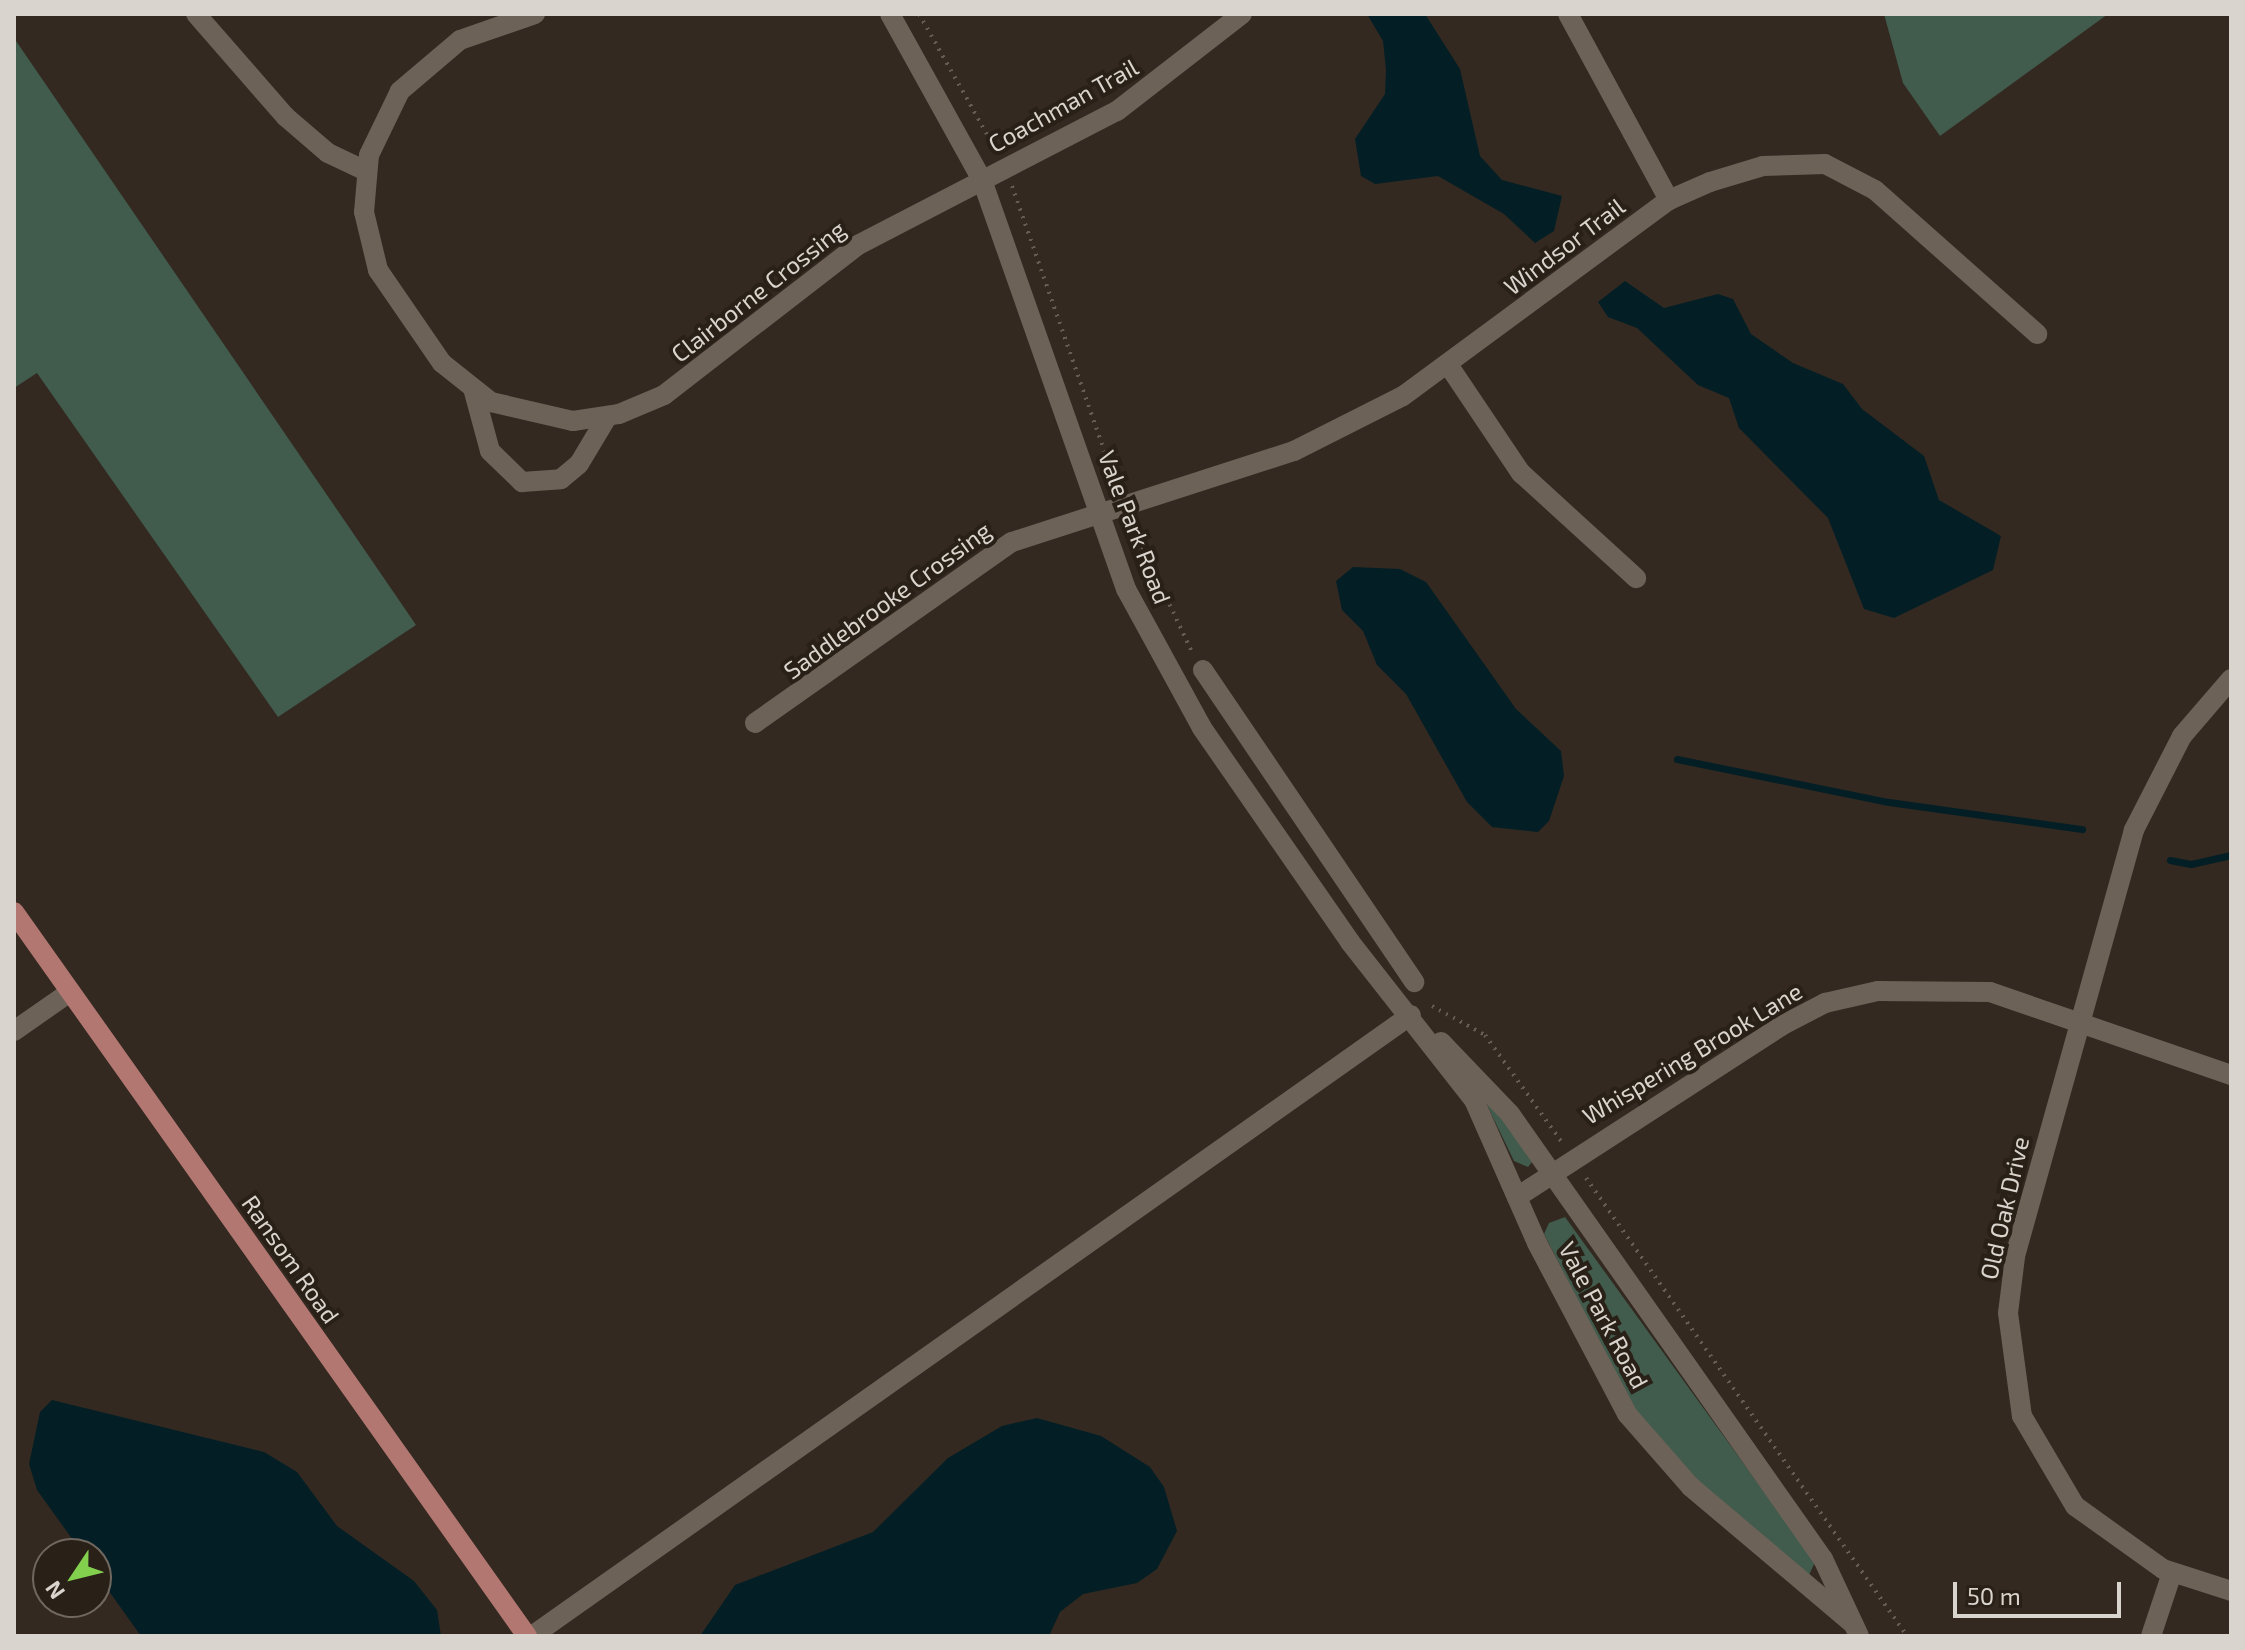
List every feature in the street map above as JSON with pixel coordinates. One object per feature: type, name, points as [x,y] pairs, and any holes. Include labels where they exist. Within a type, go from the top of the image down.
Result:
[{"type":"main road","name":"Ransom Road","points":[[14,912],[530,1636]]},
{"type":"street","points":[[196,14],[286,117],[328,153],[366,171],[391,104],[428,62],[475,32],[535,14]]},
{"type":"street","name":"Vale Park Road","points":[[890,14],[982,180],[1126,589],[1175,681],[1285,847],[1411,1015],[1490,1127],[1517,1197],[1605,1381],[1642,1434],[1706,1501],[1855,1629]]},
{"type":"street","name":"Coachman Trail","points":[[982,180],[1117,111],[1242,14]]},
{"type":"street","points":[[1568,14],[1669,200]]},
{"type":"street","name":"Windsor Trail","points":[[1098,511],[1294,451],[1449,366],[1669,200],[1763,166],[1825,164],[1875,190],[2037,334]]},
{"type":"street","name":"Clairborne Crossing","points":[[366,171],[366,231],[378,270],[426,344],[474,392],[552,420],[607,417],[664,395],[839,258],[982,180]]},
{"type":"street","points":[[1449,366],[1521,473],[1636,578]]},
{"type":"street","name":"Clairborne Crossing","points":[[474,392],[490,451],[522,482],[561,479],[579,464],[607,417]]},
{"type":"street","name":"Saddlebrooke Crossing","points":[[755,723],[984,560],[1035,531],[1098,511]]},
{"type":"street","points":[[1203,670],[1307,830],[1414,982]]},
{"type":"street","name":"Old Oak Drive","points":[[2231,679],[2154,783],[2112,895],[2015,1257],[2010,1365],[2022,1416],[2075,1506],[2116,1541],[2172,1573],[2231,1591]]},
{"type":"street","points":[[1285,847],[1307,830]]},
{"type":"street","name":"Whispering Brook Lane","points":[[1517,1197],[1682,1084],[1825,1003],[1928,987],[1990,992],[2080,1018],[2231,1075]]},
{"type":"street","points":[[14,1031],[70,992]]},
{"type":"street","points":[[530,1636],[1411,1015]]},
{"type":"street","name":"Vale Park Road","points":[[1411,1015],[1484,1082],[1551,1173],[1823,1559],[1855,1629]]},
{"type":"street","points":[[2151,1636],[2172,1573]]},
{"type":"path","points":[[919,14],[1004,167],[1123,503],[1167,609],[1203,670]]},
{"type":"green space","points":[[1884,14],[2108,14],[1940,136],[1903,83]]},
{"type":"green space","points":[[14,38],[416,625],[278,717],[37,373],[14,388]]},
{"type":"green space","points":[[1493,1102],[1532,1162],[1528,1167],[1514,1161],[1487,1105]]},
{"type":"green space","points":[[1565,1217],[1815,1562],[1809,1575],[1713,1498],[1635,1412],[1544,1234],[1549,1223]]},
{"type":"water","points":[[1367,14],[1425,14],[1460,69],[1480,156],[1502,180],[1562,196],[1554,231],[1535,243],[1504,214],[1438,176],[1375,184],[1361,176],[1355,139],[1385,94],[1386,70],[1383,41]]},
{"type":"water","points":[[1625,281],[1664,308],[1718,294],[1733,299],[1751,334],[1793,363],[1843,384],[1862,409],[1924,456],[1939,500],[2001,536],[1993,570],[1894,618],[1864,609],[1828,518],[1739,428],[1729,398],[1698,385],[1637,328],[1608,317],[1598,302]]},
{"type":"water","points":[[1353,567],[1400,569],[1426,582],[1516,709],[1561,751],[1564,776],[1549,821],[1538,832],[1492,827],[1467,802],[1406,694],[1377,665],[1363,631],[1342,610],[1336,581]]},
{"type":"water","points":[[52,1400],[264,1452],[297,1472],[337,1526],[414,1581],[437,1610],[441,1636],[141,1636],[112,1595],[112,1538],[72,1538],[37,1490],[29,1464],[40,1412]]},
{"type":"water","points":[[1037,1418],[1101,1436],[1150,1467],[1164,1487],[1177,1531],[1157,1569],[1137,1583],[1083,1594],[1060,1612],[1049,1636],[700,1636],[735,1585],[873,1532],[948,1458],[1002,1426]]},
{"type":"waterway","points":[[1677,759],[1889,802],[2082,829]]},
{"type":"waterway","points":[[2170,860],[2191,864],[2231,855]]}]
